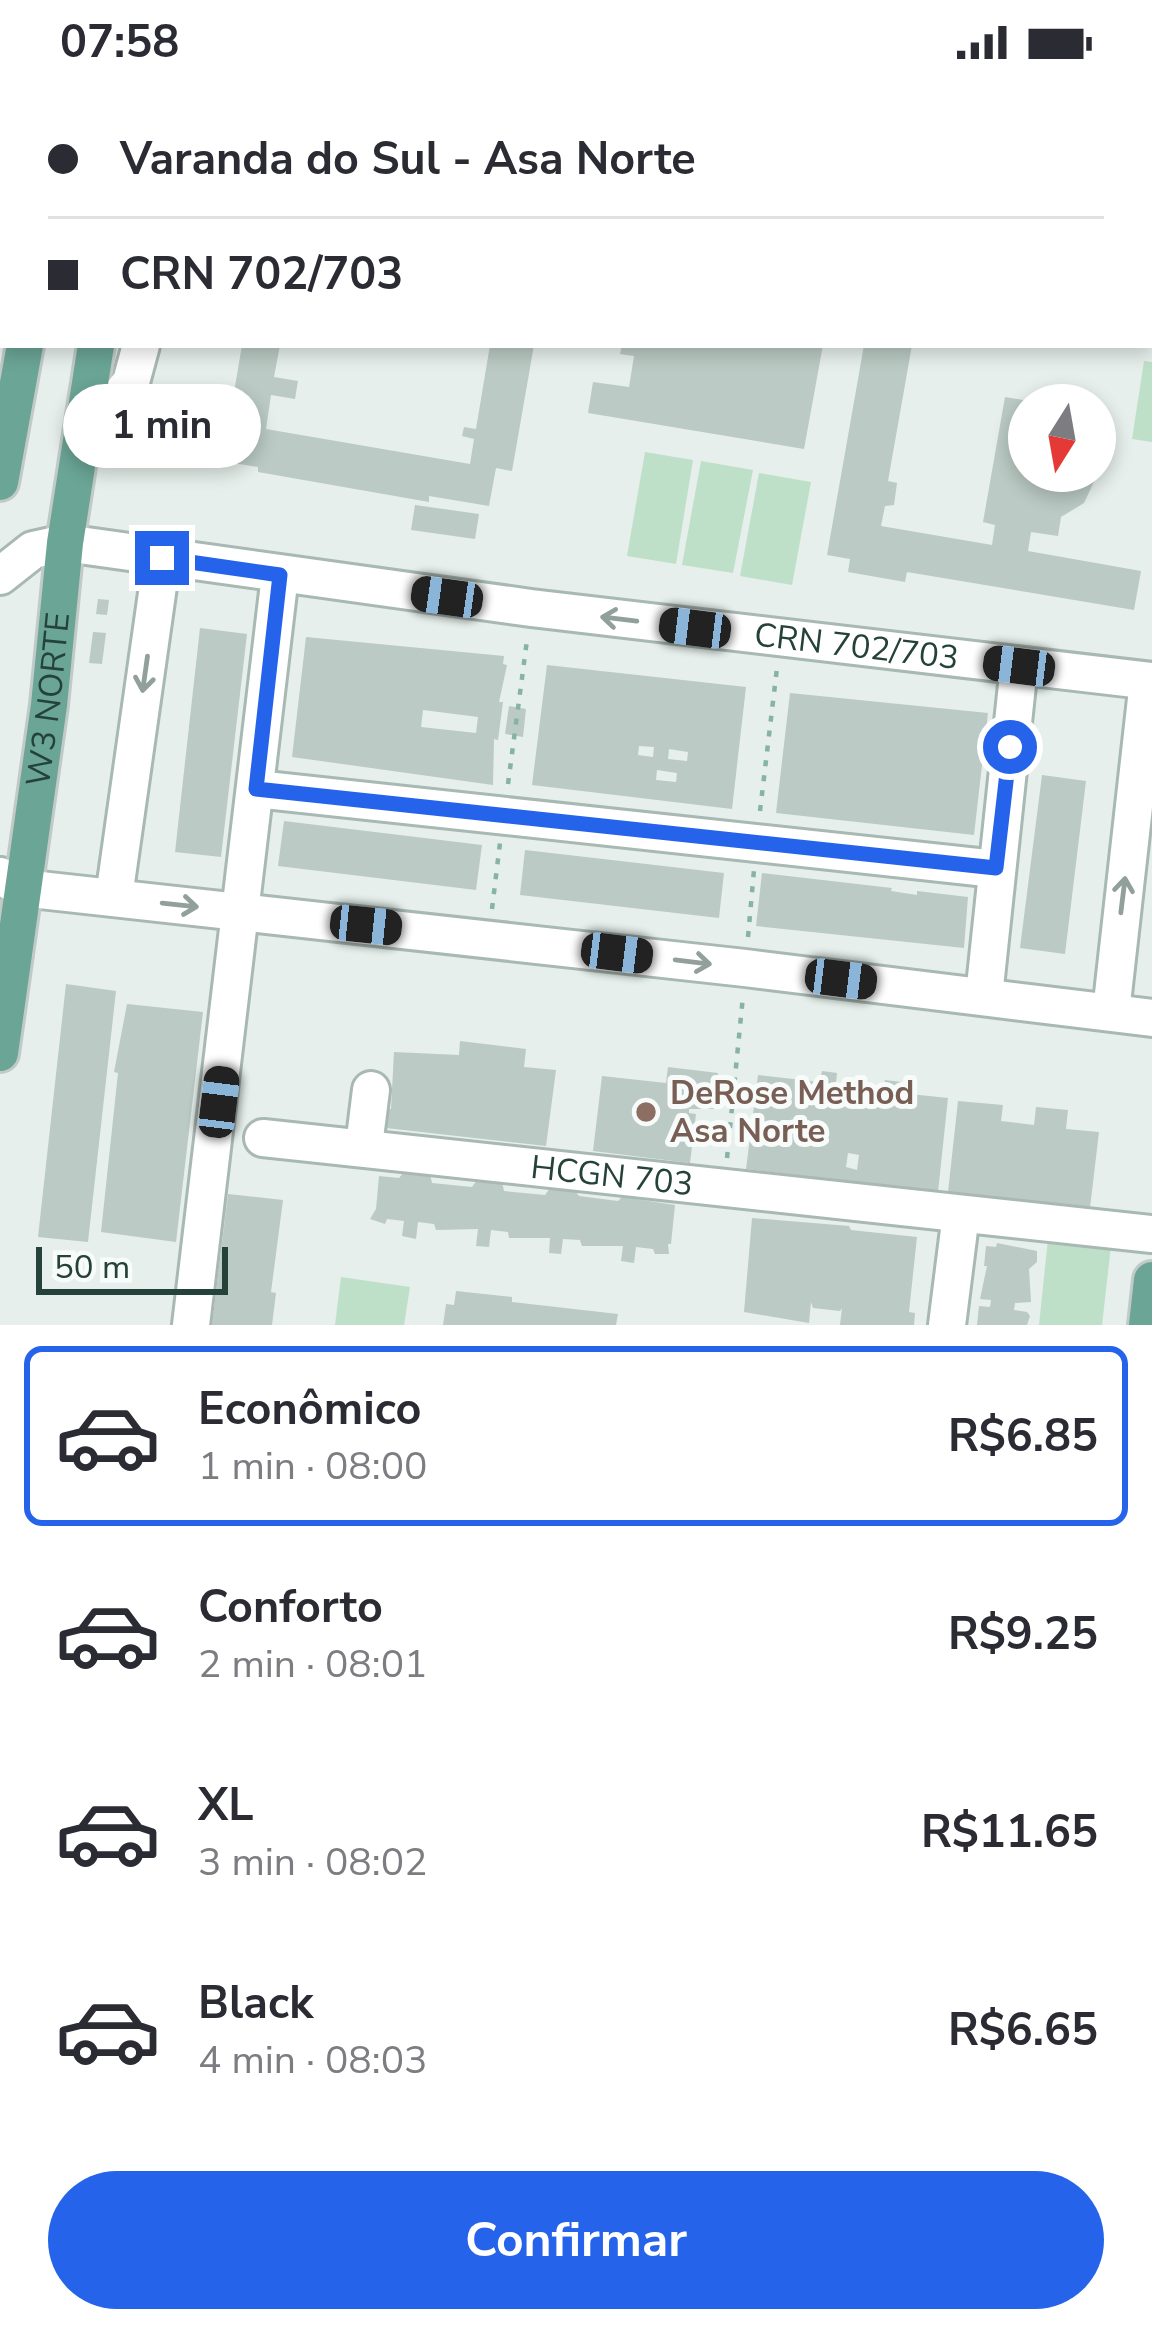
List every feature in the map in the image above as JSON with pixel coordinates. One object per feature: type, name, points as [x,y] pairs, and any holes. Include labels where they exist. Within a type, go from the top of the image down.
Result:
[{"type":"main road","points":[[0,482],[24,348]]},
{"type":"main road","name":"W3 NORTE","points":[[0,1053],[11,882],[49,705],[65,543],[96,348]]},
{"type":"main road","points":[[1147,1325],[1152,1280]]},
{"type":"street","points":[[81,442],[130,382],[140,348]]},
{"type":"street","points":[[0,576],[34,550],[65,543]]},
{"type":"street","name":"CRN 702/703","points":[[65,543],[531,608],[1150,681]]},
{"type":"street","points":[[114,897],[162,558]]},
{"type":"street","points":[[191,1325],[280,575]]},
{"type":"street","points":[[984,996],[1019,666]]},
{"type":"street","points":[[1111,1012],[1150,681]]},
{"type":"street","points":[[256,789],[996,868]]},
{"type":"street","points":[[11,882],[1152,1018]]},
{"type":"street","points":[[364,1147],[371,1090]]},
{"type":"street","name":"HCGN 703","points":[[263,1138],[1152,1234]]},
{"type":"street","points":[[947,1325],[961,1214]]},
{"type":"path","points":[[489,938],[531,608]]},
{"type":"path","points":[[724,1187],[780,638]]},
{"type":"green space","points":[[1144,361],[1152,362],[1152,442],[1132,439]]},
{"type":"green space","points":[[645,452],[693,460],[676,564],[627,556]]},
{"type":"green space","points":[[701,461],[753,470],[733,573],[682,565]]},
{"type":"green space","points":[[759,473],[811,482],[792,585],[740,576]]},
{"type":"green space","points":[[1048,1239],[1111,1246],[1102,1325],[1039,1325]]},
{"type":"green space","points":[[341,1277],[410,1287],[404,1325],[335,1325]]},
{"type":"building","points":[[241,348],[279,348],[274,377],[298,381],[295,399],[271,395],[266,429],[470,464],[474,439],[462,436],[464,427],[476,429],[490,348],[533,348],[512,471],[496,468],[489,506],[429,496],[429,502],[173,453],[177,430],[236,441],[239,424],[229,422]]},
{"type":"building","points":[[621,348],[822,348],[804,449],[588,413],[593,382],[629,387],[634,356],[620,354]]},
{"type":"building","points":[[863,348],[911,348],[888,481],[897,483],[894,505],[885,506],[881,526],[992,545],[995,525],[983,522],[1008,398],[1008,492],[1089,492],[1084,503],[1061,517],[1058,536],[1031,532],[1028,551],[1141,571],[1134,610],[907,572],[905,582],[848,572],[850,559],[827,555]]},
{"type":"building","points":[[415,505],[479,514],[475,539],[411,530]]},
{"type":"building","points":[[98,599],[109,600],[107,615],[96,614]]},
{"type":"building","points":[[200,628],[247,634],[221,857],[175,852]]},
{"type":"building","points":[[93,632],[106,633],[102,664],[89,663]]},
{"type":"building","points":[[306,637],[504,656],[507,665],[498,740],[494,739],[493,785],[292,757]],"holes":[[[423,710],[478,717],[476,733],[421,727]]]},
{"type":"building","points":[[547,665],[746,687],[732,809],[532,785]],"holes":[[[639,746],[654,747],[653,757],[638,755]],[[669,749],[688,752],[687,761],[668,759]],[[657,770],[677,773],[676,782],[656,780]]]},
{"type":"building","points":[[790,693],[988,713],[974,835],[776,813]]},
{"type":"building","points":[[509,706],[526,709],[523,737],[505,734]]},
{"type":"building","points":[[1042,775],[1086,781],[1065,954],[1020,948]]},
{"type":"building","points":[[284,821],[482,845],[476,890],[278,866]]},
{"type":"building","points":[[525,850],[724,873],[719,918],[520,895]]},
{"type":"building","points":[[762,873],[917,895],[917,891],[968,897],[964,948],[756,926]]},
{"type":"building","points":[[66,984],[116,991],[88,1242],[38,1237]]},
{"type":"building","points":[[127,1004],[203,1012],[176,1242],[101,1232],[118,1073],[114,1072]]},
{"type":"building","points":[[460,1041],[526,1049],[524,1067],[556,1070],[546,1146],[386,1128],[394,1052],[459,1055]]},
{"type":"building","points":[[668,1067],[718,1073],[714,1109],[689,1109],[696,1114],[690,1163],[593,1151],[602,1076],[666,1083]]},
{"type":"building","points":[[822,1071],[837,1073],[834,1102],[871,1105],[867,1091],[883,1095],[885,1080],[901,1082],[900,1093],[948,1098],[938,1192],[746,1169],[758,1075],[820,1082]],"holes":[[[848,1153],[859,1155],[857,1170],[846,1167]]]},
{"type":"building","points":[[958,1101],[1003,1105],[1001,1121],[1034,1125],[1036,1107],[1068,1110],[1066,1129],[1099,1132],[1090,1208],[948,1192]]},
{"type":"building","points":[[404,1172],[430,1174],[432,1183],[472,1187],[477,1180],[502,1182],[504,1191],[545,1195],[550,1188],[575,1191],[579,1196],[675,1205],[669,1254],[636,1247],[634,1263],[621,1261],[623,1246],[582,1246],[580,1240],[563,1239],[561,1254],[549,1253],[550,1238],[509,1238],[508,1232],[491,1230],[489,1247],[476,1246],[478,1229],[436,1230],[434,1224],[418,1222],[416,1239],[402,1236],[404,1221],[387,1219],[385,1224],[370,1219],[376,1209],[379,1176],[399,1178]]},
{"type":"building","points":[[228,1194],[283,1200],[271,1292],[276,1293],[272,1325],[212,1325]]},
{"type":"building","points":[[752,1218],[917,1237],[909,1312],[915,1313],[914,1325],[840,1325],[842,1308],[813,1308],[811,1302],[809,1323],[744,1312]]},
{"type":"building","points":[[997,1243],[1037,1251],[1037,1262],[1029,1269],[1031,1302],[1015,1303],[1014,1310],[1027,1312],[1027,1325],[977,1325],[979,1306],[990,1307],[991,1300],[980,1299],[986,1246]]},
{"type":"building","points":[[456,1291],[618,1314],[616,1325],[443,1325],[446,1304],[454,1305]]},
{"type":"place","name":"DeRose Method Asa Norte","points":[[646,1112]]},
{"type":"route","points":[[162,558],[280,575],[256,789],[996,868],[1010,747]]}]
